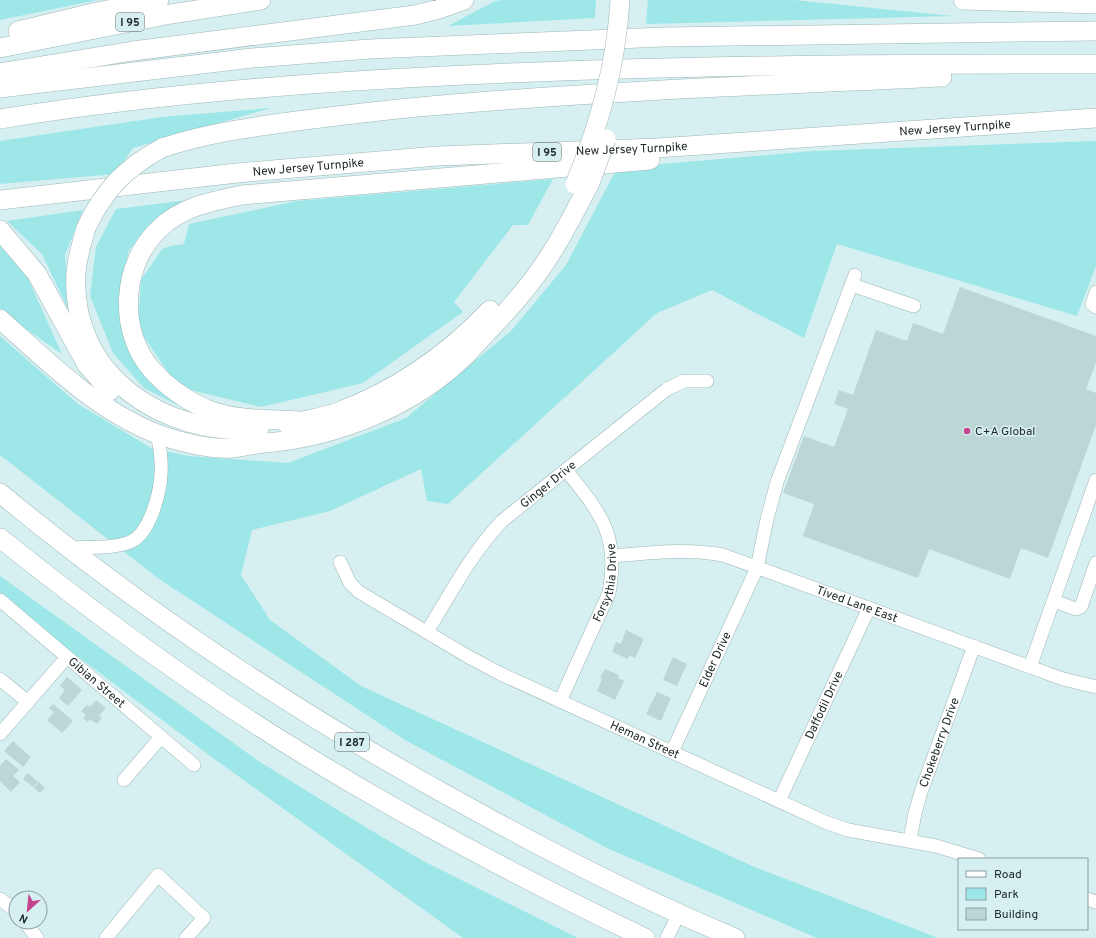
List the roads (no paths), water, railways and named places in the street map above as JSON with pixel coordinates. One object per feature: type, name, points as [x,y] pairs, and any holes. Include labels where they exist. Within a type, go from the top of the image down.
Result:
[{"type":"highway","points":[[0,35],[97,12],[159,0]]},
{"type":"highway","name":"I 95","points":[[0,48],[170,14],[261,0]]},
{"type":"highway","points":[[0,73],[133,51],[415,15],[439,9],[464,0]]},
{"type":"highway","points":[[0,319],[83,392],[130,422],[157,434],[204,445],[231,448],[308,437],[351,424],[385,410],[416,393],[466,355],[529,285],[570,223],[608,90],[614,57],[620,0]]},
{"type":"highway","points":[[633,0],[627,60],[620,93],[612,124],[582,183],[519,277],[492,308],[456,344],[436,360],[373,398],[336,412],[299,421],[282,427],[232,430],[206,427],[162,414],[132,396],[105,368],[91,344],[82,321],[76,296],[76,272],[86,228],[107,191],[123,174],[142,158],[162,148],[184,140],[234,129],[368,112],[591,93],[962,76],[1020,64]]},
{"type":"highway","points":[[963,0],[1096,4]]},
{"type":"highway","points":[[0,88],[128,71],[252,58],[370,49],[664,37],[1096,31]]},
{"type":"highway","points":[[0,119],[131,101],[257,88],[374,79],[511,72],[666,68],[1096,64]]},
{"type":"highway","name":"New Jersey Turnpike","points":[[0,200],[237,173],[430,157],[722,144],[1096,118]]},
{"type":"highway","points":[[299,421],[233,416],[207,409],[168,386],[151,370],[139,350],[132,330],[128,310],[129,287],[134,267],[144,248],[154,235],[175,216],[193,207],[242,195],[679,158],[722,144]]},
{"type":"highway","points":[[0,230],[17,248],[37,274],[87,366],[116,397],[136,412],[157,424],[180,433],[246,445]]},
{"type":"highway","name":"I 287","points":[[0,494],[69,548],[226,661],[349,740],[548,851],[735,938]]},
{"type":"highway","points":[[0,538],[33,565],[114,626],[184,676],[321,764],[456,843],[553,894],[645,938]]},
{"type":"street","name":"Elder Drive","points":[[672,752],[757,568],[767,519],[778,482],[853,280],[914,306]]},
{"type":"street","points":[[1096,292],[1092,304],[1096,307]]},
{"type":"street","name":"Ginger Drive","points":[[427,632],[485,540],[502,521],[666,389],[684,381],[707,381]]},
{"type":"street","points":[[69,548],[110,546],[131,542],[146,527],[153,510],[161,475],[157,434]]},
{"type":"street","name":"Forsythia Drive","points":[[560,700],[609,593],[613,556],[610,537],[603,521],[594,506],[566,470]]},
{"type":"street","points":[[1030,666],[1096,480]]},
{"type":"street","name":"Tived Lane East","points":[[613,556],[682,551],[702,551],[723,555],[1063,678],[1096,687]]},
{"type":"street","name":"Heman Street","points":[[340,562],[350,583],[359,592],[469,657],[560,700],[780,802],[848,830],[910,840],[976,858]]},
{"type":"street","points":[[1054,601],[1076,609],[1081,608],[1096,563]]},
{"type":"street","name":"Gibian Street","points":[[0,600],[194,765]]},
{"type":"street","name":"Daffodil Drive","points":[[780,802],[869,608]]},
{"type":"street","name":"Chokeberry Drive","points":[[910,840],[921,792],[974,646]]},
{"type":"street","points":[[0,734],[67,657]]},
{"type":"street","points":[[0,679],[28,702]]},
{"type":"street","points":[[124,780],[161,737]]},
{"type":"street","points":[[106,938],[158,875],[204,918],[186,938]]},
{"type":"street","points":[[667,938],[679,913]]},
{"type":"place","name":"C+A Global","points":[[967,431]]}]
